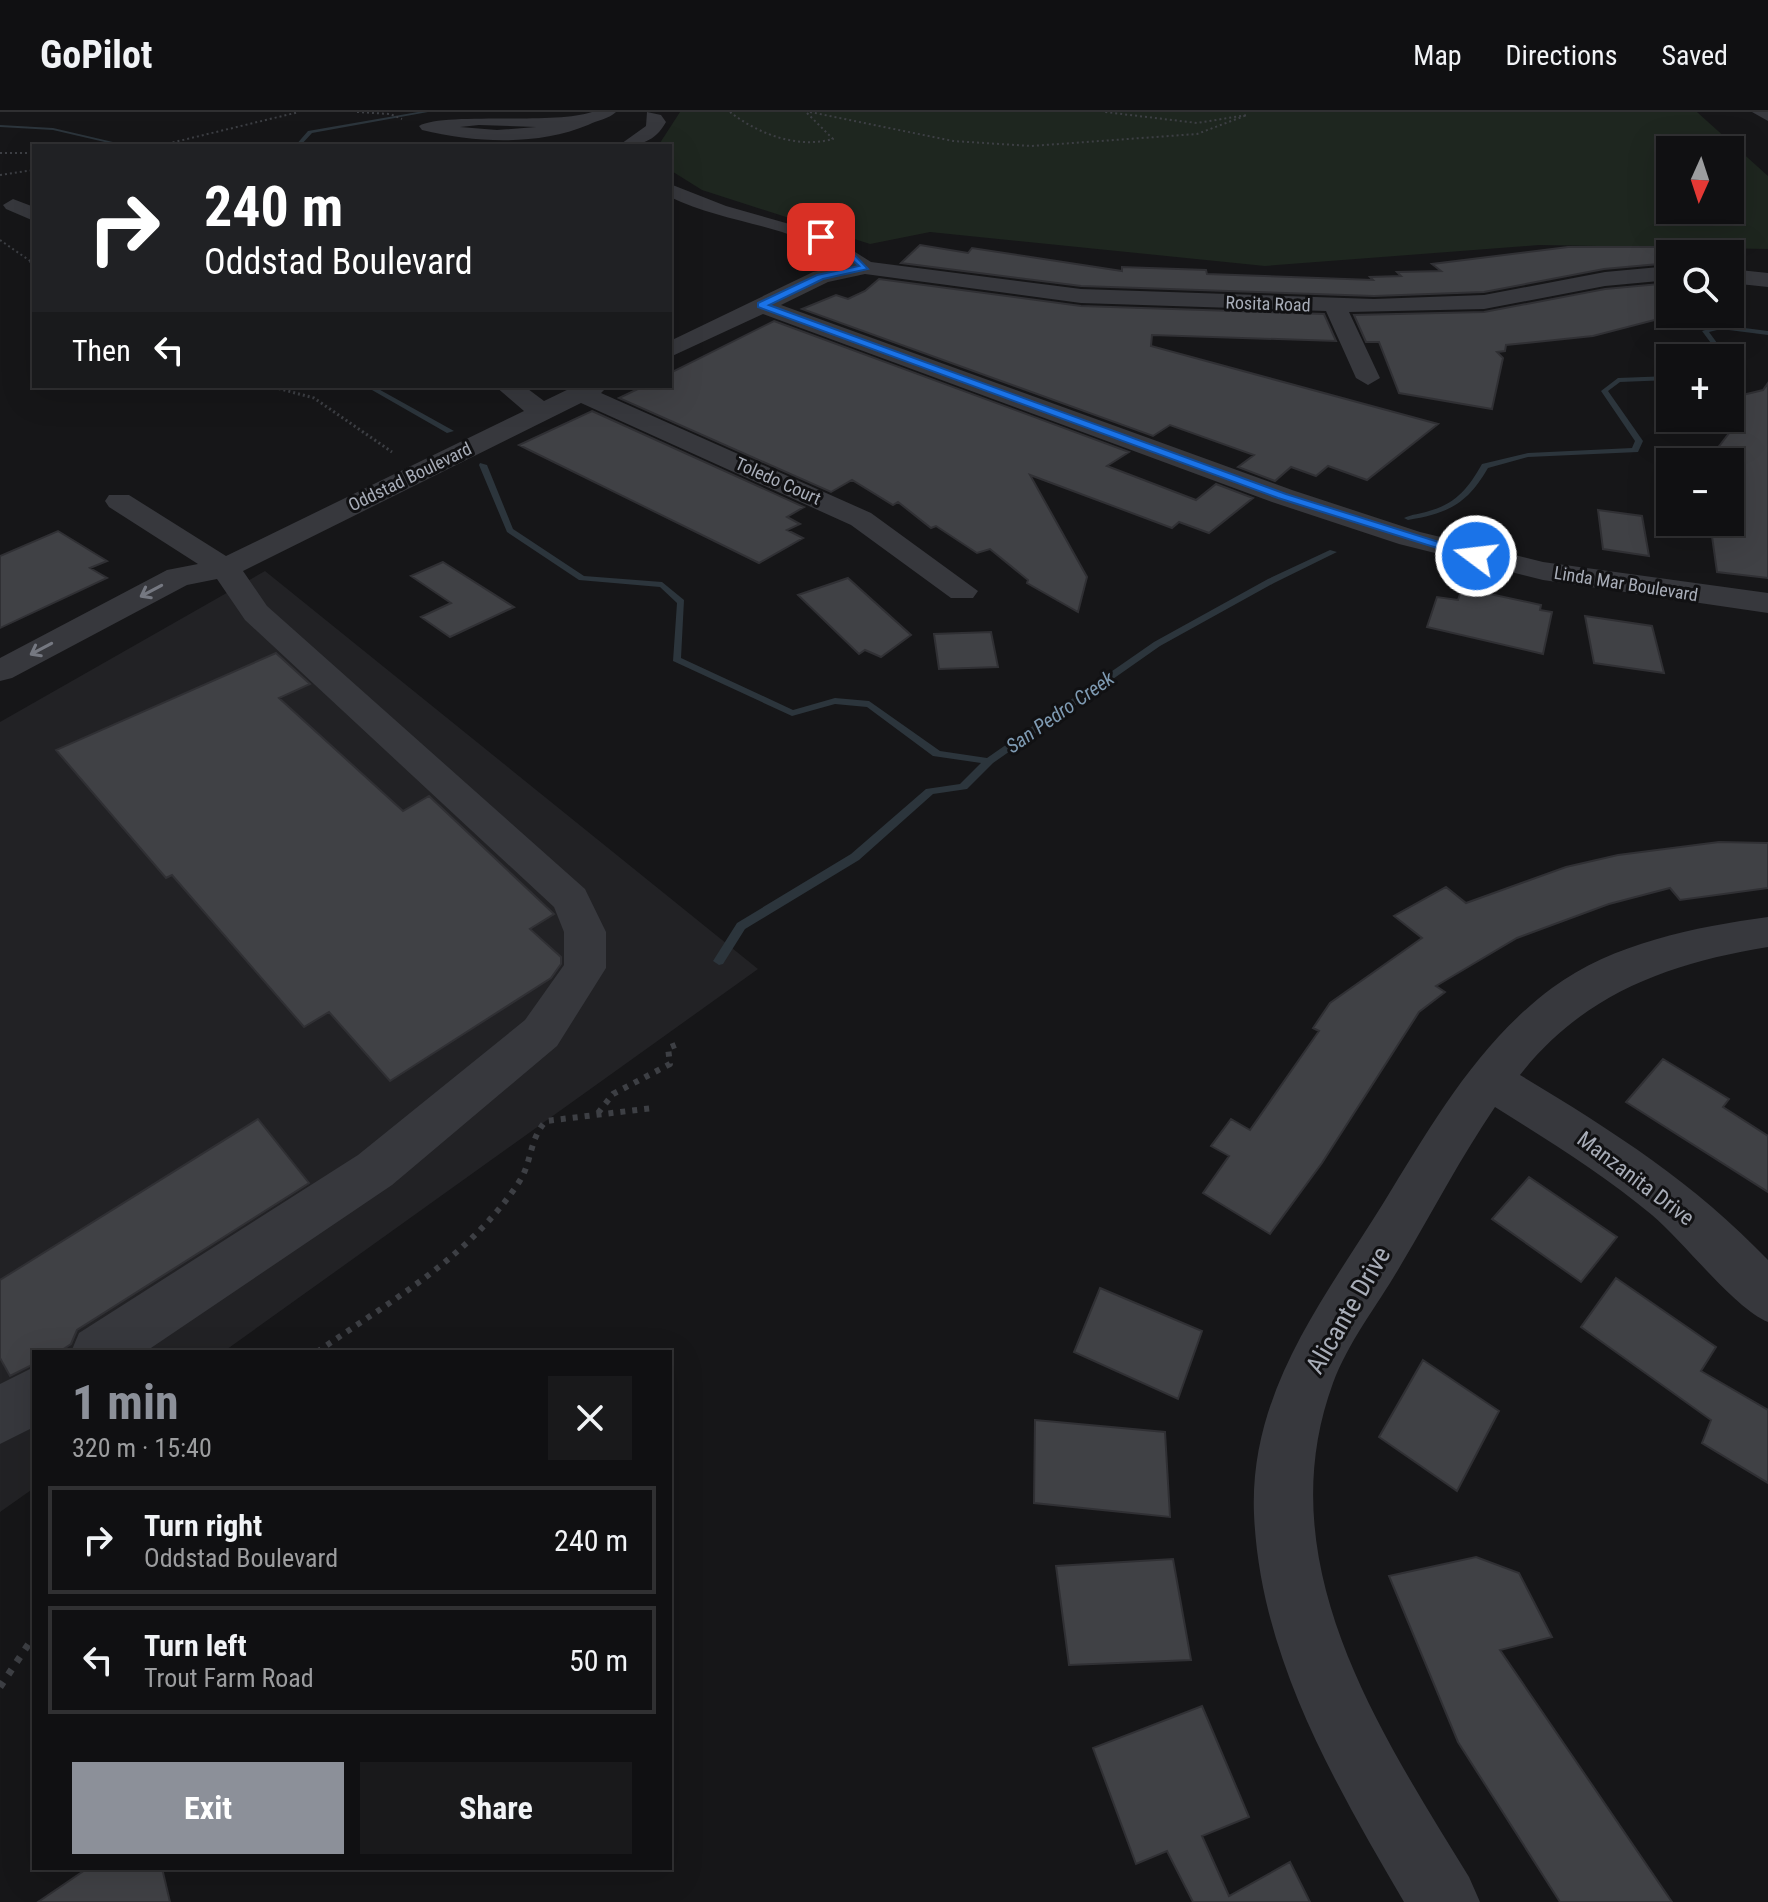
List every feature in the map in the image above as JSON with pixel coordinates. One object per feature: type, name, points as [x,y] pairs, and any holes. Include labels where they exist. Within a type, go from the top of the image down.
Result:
[{"type":"street","points":[[580,123],[479,120],[428,126],[494,136],[543,133],[580,123],[608,112]]},
{"type":"street","points":[[1760,112],[1768,116]]},
{"type":"street","points":[[630,144],[653,129],[657,122],[646,114]]},
{"type":"street","points":[[672,191],[717,209],[807,234],[823,243],[830,259],[854,269]]},
{"type":"street","points":[[13,205],[32,214]]},
{"type":"street","points":[[672,349],[821,277],[854,269]]},
{"type":"street","name":"Rosita Road","points":[[854,269],[1081,296],[1335,306],[1484,302],[1605,279],[1656,274]]},
{"type":"street","points":[[1744,277],[1768,280]]},
{"type":"street","name":"Linda Mar Boulevard","points":[[761,305],[1282,496],[1410,538],[1558,574],[1768,603]]},
{"type":"street","points":[[1335,306],[1368,378]]},
{"type":"street","points":[[513,388],[541,412]]},
{"type":"street","name":"Oddstad Boulevard","points":[[0,671],[178,577],[225,568],[588,390]]},
{"type":"street","name":"Toledo Court","points":[[588,390],[861,519],[962,591]]},
{"type":"street","points":[[101,1350],[375,1170],[541,1033],[585,968],[585,932],[571,899],[256,613],[225,568],[119,501]]},
{"type":"street","name":"Oddstad Boulevard","points":[[0,703],[206,589],[225,568]]},
{"type":"street","name":"Alicante Drive","points":[[1444,1902],[1366,1771],[1321,1678],[1293,1596],[1283,1513],[1288,1447],[1305,1385],[1332,1332],[1488,1079],[1527,1033],[1571,997],[1625,969],[1685,948],[1768,932]]},
{"type":"street","name":"Manzanita Drive","points":[[1488,1079],[1586,1138],[1641,1177],[1693,1219],[1768,1297]]},
{"type":"street","points":[[0,1416],[32,1395]]},
{"type":"path","points":[[166,144],[299,112]]},
{"type":"path","points":[[357,112],[390,114],[402,120]]},
{"type":"path","points":[[730,112],[746,124],[780,137],[817,146],[833,139],[808,112]]},
{"type":"path","points":[[808,112],[953,141],[1031,146],[1197,134],[1247,115],[1197,123],[1105,112]]},
{"type":"path","points":[[0,153],[32,153]]},
{"type":"path","points":[[0,175],[32,170]]},
{"type":"path","points":[[0,240],[32,263]]},
{"type":"path","points":[[276,388],[314,398],[356,425],[371,440],[423,471]]},
{"type":"path","points":[[598,1114],[606,1097],[617,1089],[661,1072],[670,1064],[668,1048],[678,1044]]},
{"type":"path","points":[[320,1350],[462,1252],[521,1180],[535,1133],[546,1121],[653,1108]]},
{"type":"path","points":[[0,1687],[32,1639]]},
{"type":"shaded area","points":[[680,112],[1697,112],[1724,136],[1656,136],[1656,224],[1744,224],[1744,154],[1768,176],[1768,249],[1744,249],[1744,240],[1656,240],[1656,247],[1539,245],[1265,266],[930,232],[870,244],[702,190],[672,171],[672,144],[659,144]]},
{"type":"shaded area","points":[[265,571],[758,969],[226,1350],[32,1350],[32,1489],[0,1512],[0,722]]},
{"type":"building","points":[[920,245],[968,253],[972,248],[1122,271],[1122,267],[1206,270],[1207,274],[1373,280],[1370,277],[1401,276],[1397,272],[1441,271],[1432,264],[1568,247],[1656,247],[1656,264],[1604,269],[1484,292],[1374,296],[1081,286],[901,263]]},
{"type":"building","points":[[879,279],[1081,306],[1324,314],[1336,341],[1152,335],[1151,346],[1438,424],[1367,480],[1328,466],[1316,476],[1291,467],[1275,481],[1238,467],[1254,455],[1170,425],[1153,436],[802,309],[836,295],[848,299],[865,291]]},
{"type":"building","points":[[1656,284],[1656,320],[1593,336],[1506,345],[1505,351],[1497,352],[1503,358],[1492,409],[1399,393],[1379,342],[1366,342],[1354,315],[1484,312],[1605,289]]},
{"type":"building","points":[[774,321],[1129,452],[1107,466],[1196,500],[1216,484],[1253,498],[1209,533],[1179,522],[1172,528],[1030,475],[1087,577],[1078,612],[1027,583],[1028,580],[990,549],[977,553],[936,526],[931,528],[898,502],[893,505],[852,480],[831,492],[619,398],[640,388],[672,388],[672,372]]},
{"type":"building","points":[[1768,383],[1768,578],[1717,572],[1712,536],[1744,536],[1744,448],[1718,448],[1730,432],[1744,432],[1744,395],[1763,390]]},
{"type":"building","points":[[592,411],[804,507],[787,517],[800,524],[787,530],[803,538],[759,563],[519,445]]},
{"type":"building","points":[[1598,510],[1642,516],[1649,556],[1603,549]]},
{"type":"building","points":[[58,531],[107,561],[90,568],[107,578],[0,628],[0,556]]},
{"type":"building","points":[[443,562],[514,607],[450,637],[421,617],[451,603],[411,576]]},
{"type":"building","points":[[848,578],[911,635],[881,657],[865,650],[859,654],[798,595]]},
{"type":"building","points":[[1462,588],[1541,605],[1540,610],[1552,612],[1543,654],[1427,627],[1437,597],[1458,600]]},
{"type":"building","points":[[1585,616],[1652,626],[1664,673],[1594,663]]},
{"type":"building","points":[[991,632],[998,667],[939,669],[934,634]]},
{"type":"building","points":[[276,653],[310,684],[279,698],[403,811],[429,796],[554,914],[530,929],[561,957],[561,964],[551,978],[390,1081],[329,1012],[304,1027],[172,875],[166,878],[56,750]]},
{"type":"building","points":[[1719,842],[1768,843],[1768,888],[1680,900],[1670,888],[1609,904],[1517,938],[1436,986],[1445,992],[1419,1012],[1322,1163],[1270,1234],[1203,1193],[1229,1156],[1211,1146],[1231,1119],[1250,1130],[1319,1031],[1313,1028],[1330,1003],[1422,938],[1394,916],[1446,887],[1466,903],[1566,867],[1618,855]]},
{"type":"building","points":[[1663,1059],[1729,1099],[1723,1107],[1768,1136],[1768,1192],[1626,1102]]},
{"type":"building","points":[[258,1119],[309,1183],[77,1330],[71,1344],[62,1350],[32,1350],[32,1365],[10,1376],[0,1358],[0,1280]]},
{"type":"building","points":[[1529,1177],[1617,1237],[1581,1282],[1492,1219]]},
{"type":"building","points":[[1616,1278],[1716,1347],[1701,1371],[1768,1410],[1768,1483],[1702,1443],[1711,1420],[1581,1327]]},
{"type":"building","points":[[1100,1288],[1202,1331],[1178,1399],[1074,1352]]},
{"type":"building","points":[[1423,1360],[1499,1411],[1457,1491],[1379,1437]]},
{"type":"building","points":[[1035,1420],[1165,1432],[1170,1517],[1034,1503]]},
{"type":"building","points":[[1476,1557],[1519,1573],[1552,1637],[1500,1650],[1672,1902],[1560,1902],[1458,1742],[1389,1576]]},
{"type":"building","points":[[1173,1559],[1191,1660],[1069,1665],[1056,1566]]},
{"type":"building","points":[[1202,1706],[1249,1817],[1202,1836],[1229,1896],[1290,1862],[1310,1902],[1193,1902],[1167,1851],[1136,1864],[1093,1748]]},
{"type":"building","points":[[85,1870],[162,1870],[170,1902],[38,1902]]},
{"type":"waterway","points":[[299,144],[310,132],[426,112]]},
{"type":"waterway","points":[[0,126],[53,129],[119,144]]},
{"type":"waterway","points":[[1715,344],[1705,331],[1721,327],[1768,333]]},
{"type":"waterway","points":[[1408,518],[1435,512],[1455,503],[1470,489],[1485,466],[1528,455],[1635,450],[1639,441],[1604,391],[1618,380],[1656,379]]},
{"type":"waterway","name":"San Pedro Creek","points":[[372,388],[450,431]]},
{"type":"waterway","name":"San Pedro Creek","points":[[483,465],[510,530],[582,578],[662,585],[681,602],[676,659],[792,713],[835,701],[869,704],[937,754],[989,761]]},
{"type":"waterway","name":"San Pedro Creek","points":[[989,761],[1157,644],[1271,581],[1333,552]]},
{"type":"waterway","points":[[719,961],[741,926],[855,857],[930,791],[963,787],[989,761]]},
{"type":"route","points":[[821,237],[842,247],[865,268],[843,270],[821,277],[761,305],[1282,496],[1476,556]]}]
